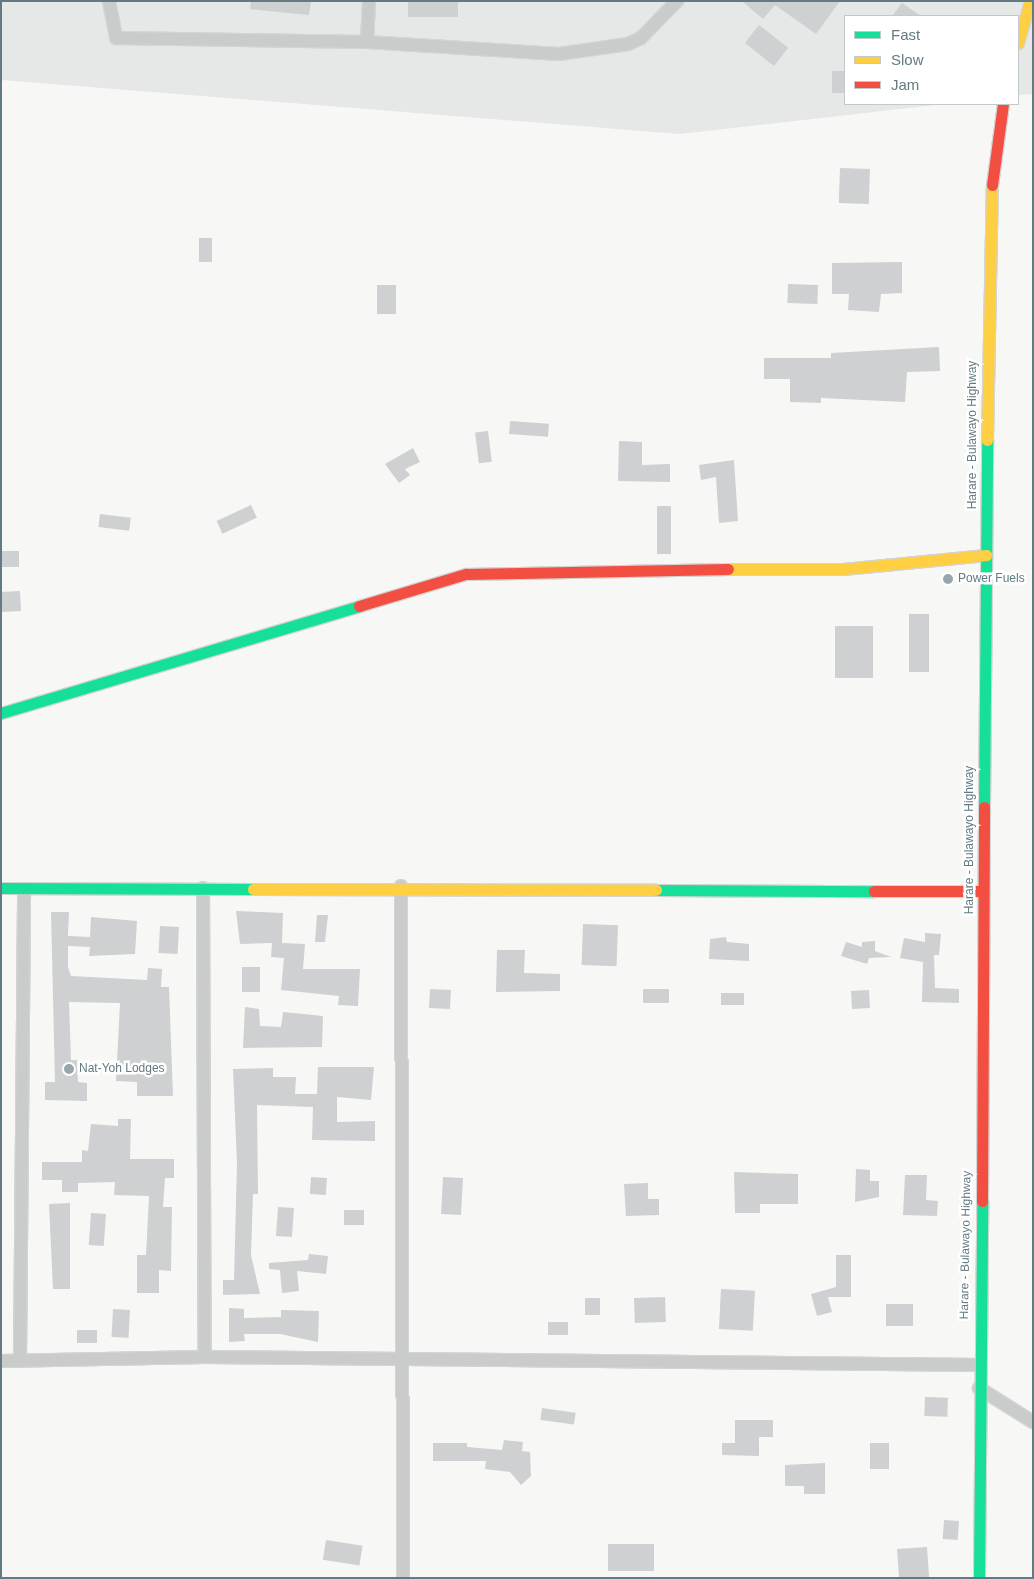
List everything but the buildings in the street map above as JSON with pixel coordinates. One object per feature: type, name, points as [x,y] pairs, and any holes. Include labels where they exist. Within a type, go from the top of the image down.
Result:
[{"type":"main road","points":[[1019,40],[1030,1]]},
{"type":"main road","name":"Harare - Bulawayo Highway","points":[[980,1578],[979,1365],[991,195],[1003,105]]},
{"type":"main road","points":[[1,713],[466,574],[596,569],[843,569],[986,555]]},
{"type":"main road","points":[[1,888],[401,886],[983,891]]},
{"type":"street","points":[[109,1],[116,38],[366,42],[559,54],[608,50],[641,38],[677,1]]},
{"type":"street","points":[[366,42],[369,1]]},
{"type":"street","points":[[401,886],[400,1360],[403,1578]]},
{"type":"street","points":[[203,888],[205,1357]]},
{"type":"street","points":[[20,1361],[24,889]]},
{"type":"street","points":[[1,1360],[205,1357],[979,1365]]},
{"type":"street","points":[[979,1388],[1033,1422]]},
{"type":"shaded area","points":[[1,1],[1033,1],[1033,94],[1019,95],[1019,15],[844,15],[844,105],[935,105],[680,134],[1,80]]},
{"type":"traffic: fast","points":[[984,807],[987,440]]},
{"type":"traffic: fast","points":[[1,713],[359,606]]},
{"type":"traffic: fast","points":[[1,888],[253,889]]},
{"type":"traffic: fast","points":[[656,890],[874,891]]},
{"type":"traffic: fast","points":[[979,1578],[982,1201]]},
{"type":"traffic: slow","points":[[1019,40],[1030,1]]},
{"type":"traffic: slow","points":[[987,440],[992,185]]},
{"type":"traffic: slow","points":[[728,569],[843,569],[986,555]]},
{"type":"traffic: slow","points":[[253,889],[656,890]]},
{"type":"traffic: jam","points":[[992,185],[1003,105]]},
{"type":"traffic: jam","points":[[359,606],[466,574],[728,569]]},
{"type":"traffic: jam","points":[[982,1201],[984,807]]},
{"type":"traffic: jam","points":[[874,891],[983,891]]},
{"type":"place","name":"Power Fuels","points":[[948,579]]},
{"type":"place","name":"Nat-Yoh Lodges","points":[[69,1069]]}]
